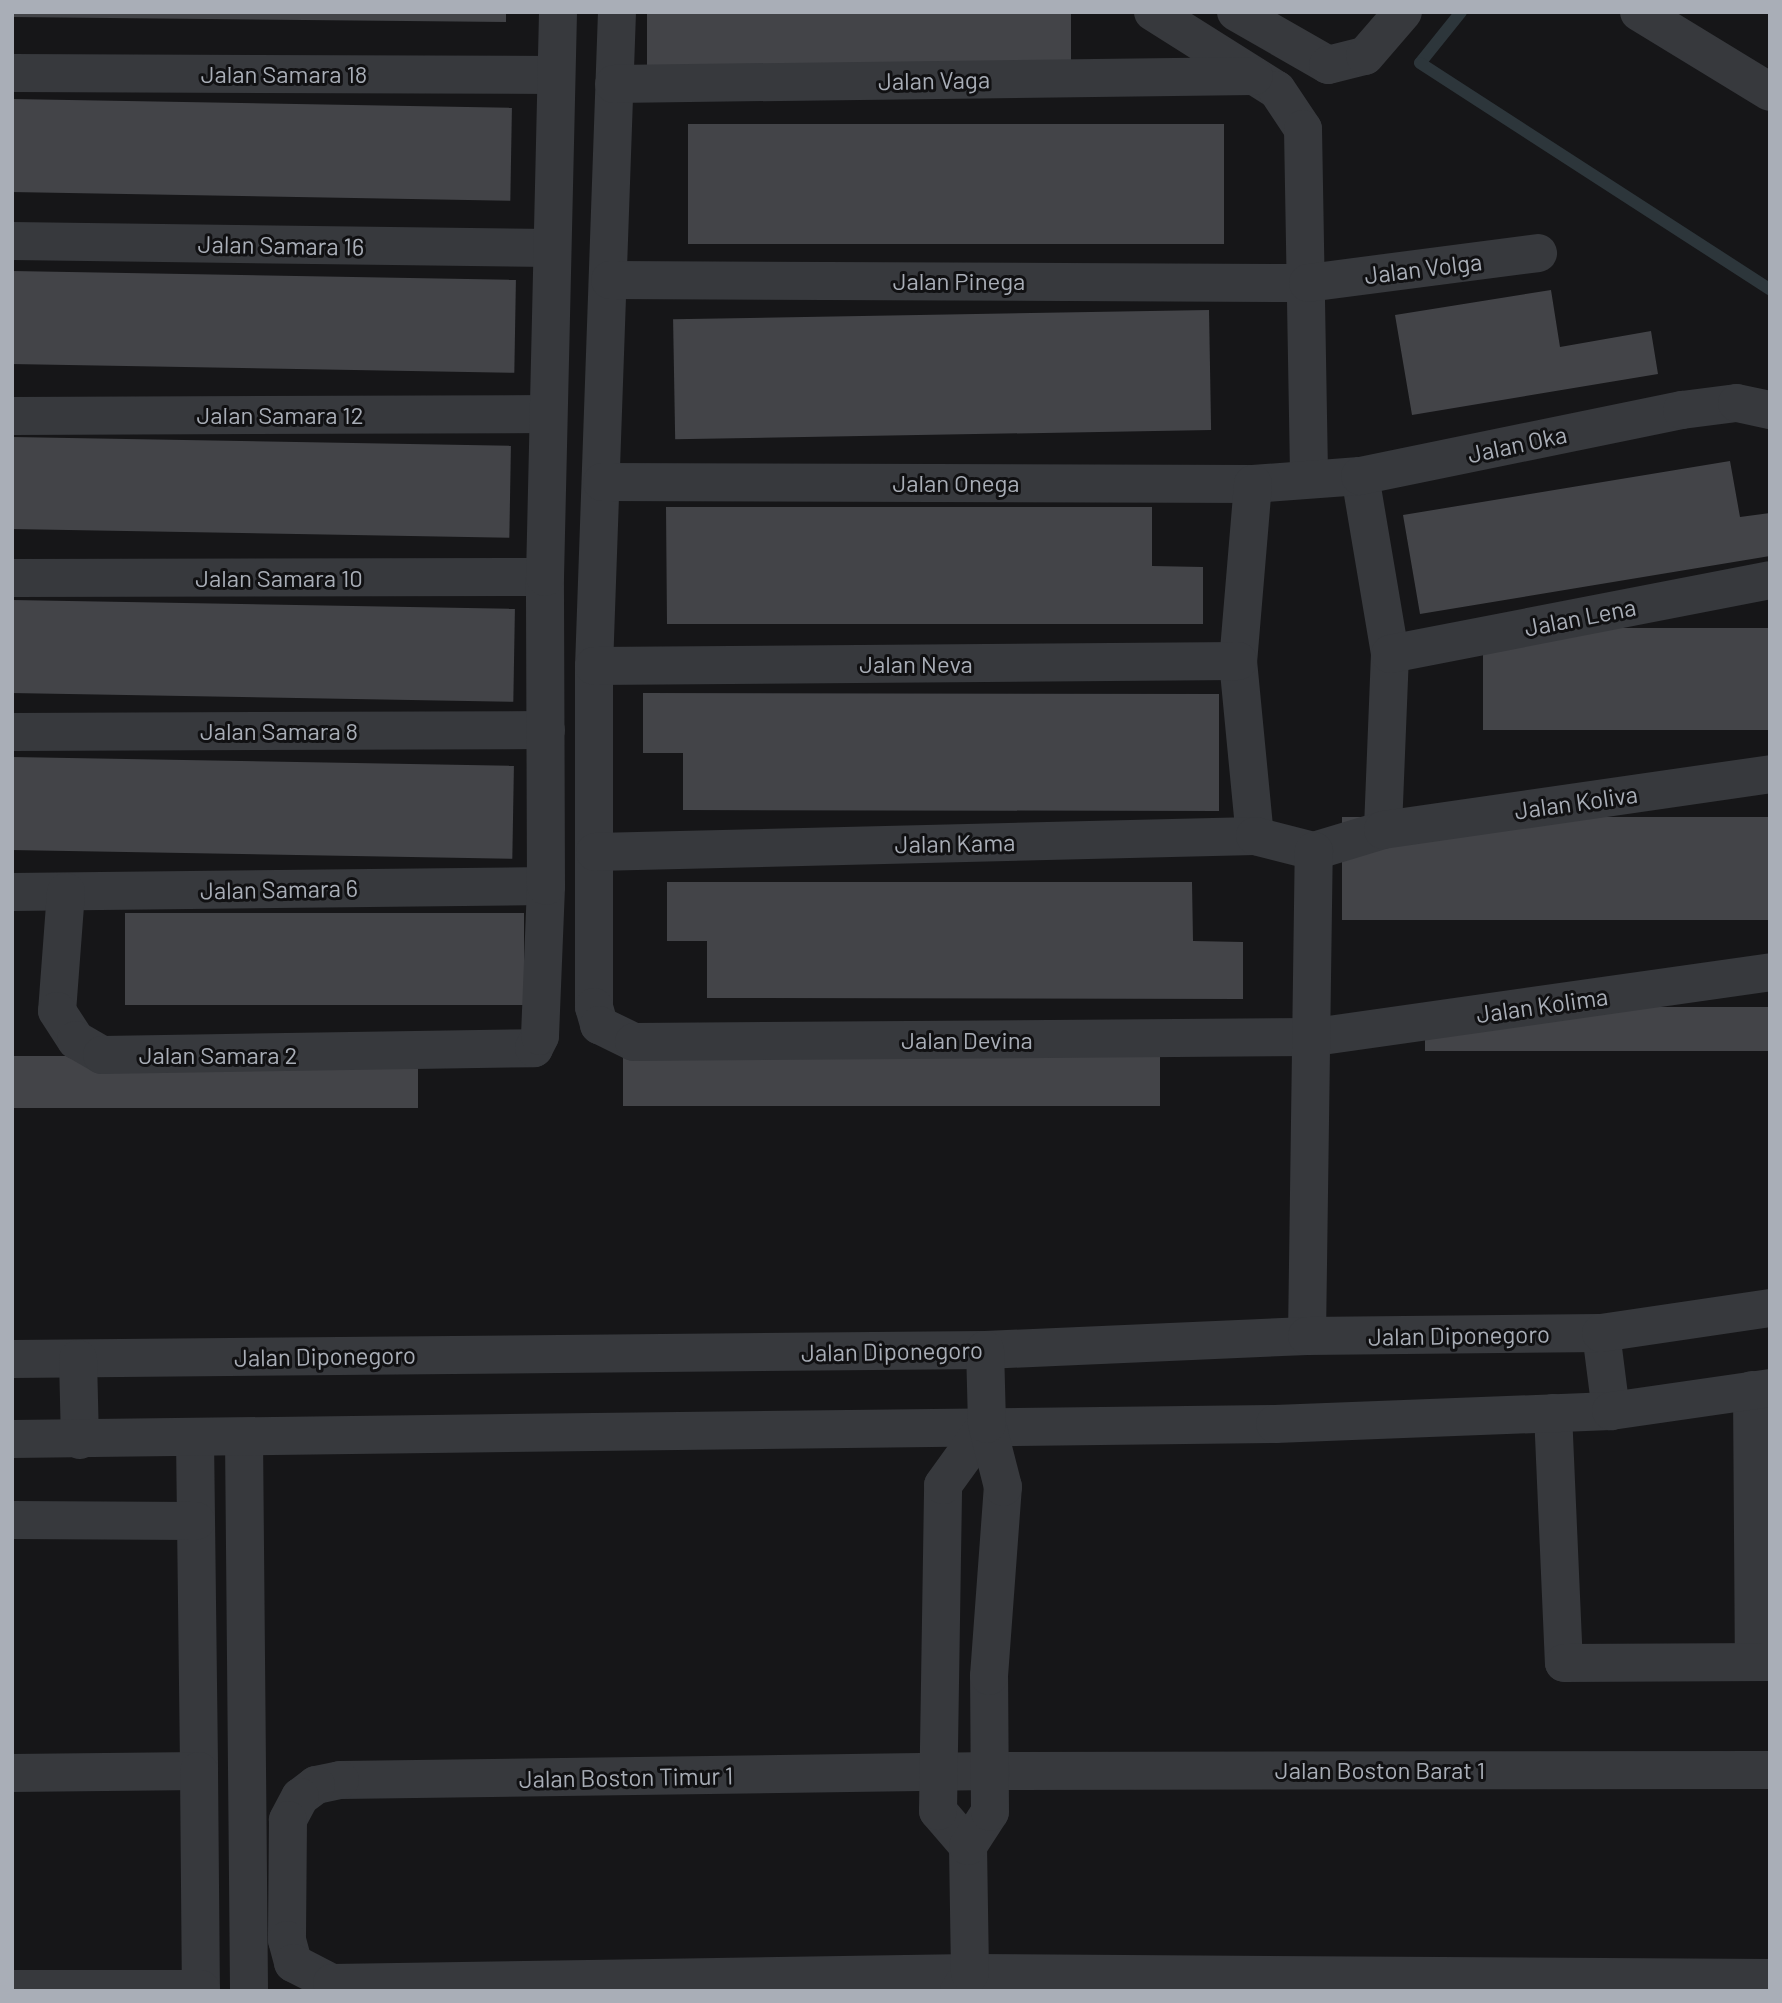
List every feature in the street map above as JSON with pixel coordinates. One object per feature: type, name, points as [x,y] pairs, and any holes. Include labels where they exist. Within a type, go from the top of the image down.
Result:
[{"type":"street","points":[[547,886],[547,414],[558,12]]},
{"type":"street","points":[[595,852],[594,666],[610,280],[617,12]]},
{"type":"street","points":[[1153,12],[1254,76],[1293,106],[1303,129],[1308,283],[1309,476]]},
{"type":"street","points":[[1236,12],[1328,65],[1364,56],[1403,12]]},
{"type":"street","points":[[1639,12],[1770,92]]},
{"type":"street","name":"Jalan Samara 18","points":[[12,73],[556,75]]},
{"type":"street","name":"Jalan Vaga","points":[[614,83],[1254,76]]},
{"type":"street","name":"Jalan Samara 16","points":[[12,241],[550,248]]},
{"type":"street","name":"Jalan Volga","points":[[1308,283],[1538,253]]},
{"type":"street","name":"Jalan Pinega","points":[[610,280],[1308,283]]},
{"type":"street","name":"Jalan Oka","points":[[1309,476],[1360,476],[1725,404],[1770,410]]},
{"type":"street","name":"Jalan Samara 12","points":[[12,416],[547,414]]},
{"type":"street","name":"Jalan Onega","points":[[602,482],[1254,484],[1309,476]]},
{"type":"street","points":[[1360,476],[1390,654],[1383,830]]},
{"type":"street","points":[[1254,484],[1238,661],[1255,836]]},
{"type":"street","name":"Jalan Samara 10","points":[[12,578],[545,577]]},
{"type":"street","name":"Jalan Lena","points":[[1390,654],[1770,580]]},
{"type":"street","name":"Jalan Neva","points":[[594,666],[1238,661]]},
{"type":"street","name":"Jalan Samara 8","points":[[12,732],[546,730]]},
{"type":"street","name":"Jalan Koliva","points":[[1314,850],[1383,830],[1770,774]]},
{"type":"street","name":"Jalan Kama","points":[[595,852],[1255,836],[1314,850]]},
{"type":"street","points":[[1307,1336],[1315,1037],[1314,850]]},
{"type":"street","name":"Jalan Devina","points":[[595,852],[594,1018],[620,1038],[1315,1037]]},
{"type":"street","name":"Jalan Samara 6","points":[[12,892],[547,886]]},
{"type":"street","name":"Jalan Samara 2","points":[[66,892],[57,1011],[76,1040],[102,1055],[519,1053],[534,1048],[540,1036],[547,886]]},
{"type":"street","name":"Jalan Kolima","points":[[1315,1037],[1770,972]]},
{"type":"street","name":"Jalan Diponegoro","points":[[12,1359],[985,1350],[1307,1336],[1601,1333],[1770,1308]]},
{"type":"street","points":[[1601,1333],[1611,1411]]},
{"type":"street","points":[[985,1350],[987,1424],[1003,1488],[989,1676],[990,1812],[968,1846],[965,1982],[1570,1983],[1770,1978]]},
{"type":"street","points":[[78,1359],[80,1440]]},
{"type":"street","points":[[12,1439],[987,1424],[1275,1424],[1553,1413],[1611,1411],[1761,1389],[1762,1662],[1564,1663],[1553,1413]]},
{"type":"street","points":[[968,1846],[938,1811],[943,1485],[987,1424]]},
{"type":"street","points":[[244,1437],[249,1991]]},
{"type":"street","points":[[12,1989],[201,1990],[195,1438]]},
{"type":"street","points":[[12,1520],[196,1521]]},
{"type":"street","name":"Jalan Boston Barat 1","points":[[937,1774],[991,1771],[1770,1770]]},
{"type":"street","points":[[12,1773],[198,1772]]},
{"type":"street","name":"Jalan Boston Timur 1","points":[[937,1774],[316,1785],[300,1797],[288,1820],[287,1940],[293,1963],[311,1977],[332,1983],[965,1982]]},
{"type":"building","points":[[12,12],[506,12],[506,22],[12,17]]},
{"type":"building","points":[[647,12],[1071,12],[1071,65],[647,65]]},
{"type":"building","points":[[12,99],[512,108],[510,201],[12,192]]},
{"type":"building","points":[[688,124],[1224,124],[1224,244],[688,244]]},
{"type":"building","points":[[12,271],[516,280],[514,373],[12,364]]},
{"type":"building","points":[[1551,290],[1560,347],[1651,331],[1658,374],[1412,415],[1395,315]]},
{"type":"building","points":[[1209,310],[1211,430],[675,439],[673,319]]},
{"type":"building","points":[[12,437],[511,446],[509,538],[12,529]]},
{"type":"building","points":[[1730,461],[1740,517],[1770,513],[1770,556],[1420,614],[1403,515]]},
{"type":"building","points":[[666,507],[1152,507],[1152,566],[1203,567],[1203,624],[667,624]]},
{"type":"building","points":[[12,600],[515,609],[513,702],[12,693]]},
{"type":"building","points":[[1483,628],[1770,628],[1770,730],[1483,730]]},
{"type":"building","points":[[643,693],[1219,694],[1219,811],[683,810],[683,753],[643,753]]},
{"type":"building","points":[[12,757],[514,766],[512,859],[12,850]]},
{"type":"building","points":[[1342,817],[1770,817],[1770,920],[1342,920]]},
{"type":"building","points":[[667,882],[1192,882],[1193,941],[1243,942],[1243,999],[707,998],[707,941],[667,941]]},
{"type":"building","points":[[125,913],[524,913],[524,1005],[125,1005]]},
{"type":"building","points":[[1425,1007],[1770,1007],[1770,1051],[1425,1051]]},
{"type":"building","points":[[623,1049],[1160,1049],[1160,1106],[623,1106]]},
{"type":"building","points":[[12,1056],[418,1056],[418,1108],[12,1108]]},
{"type":"waterway","points":[[1461,12],[1420,63],[1770,289]]}]
